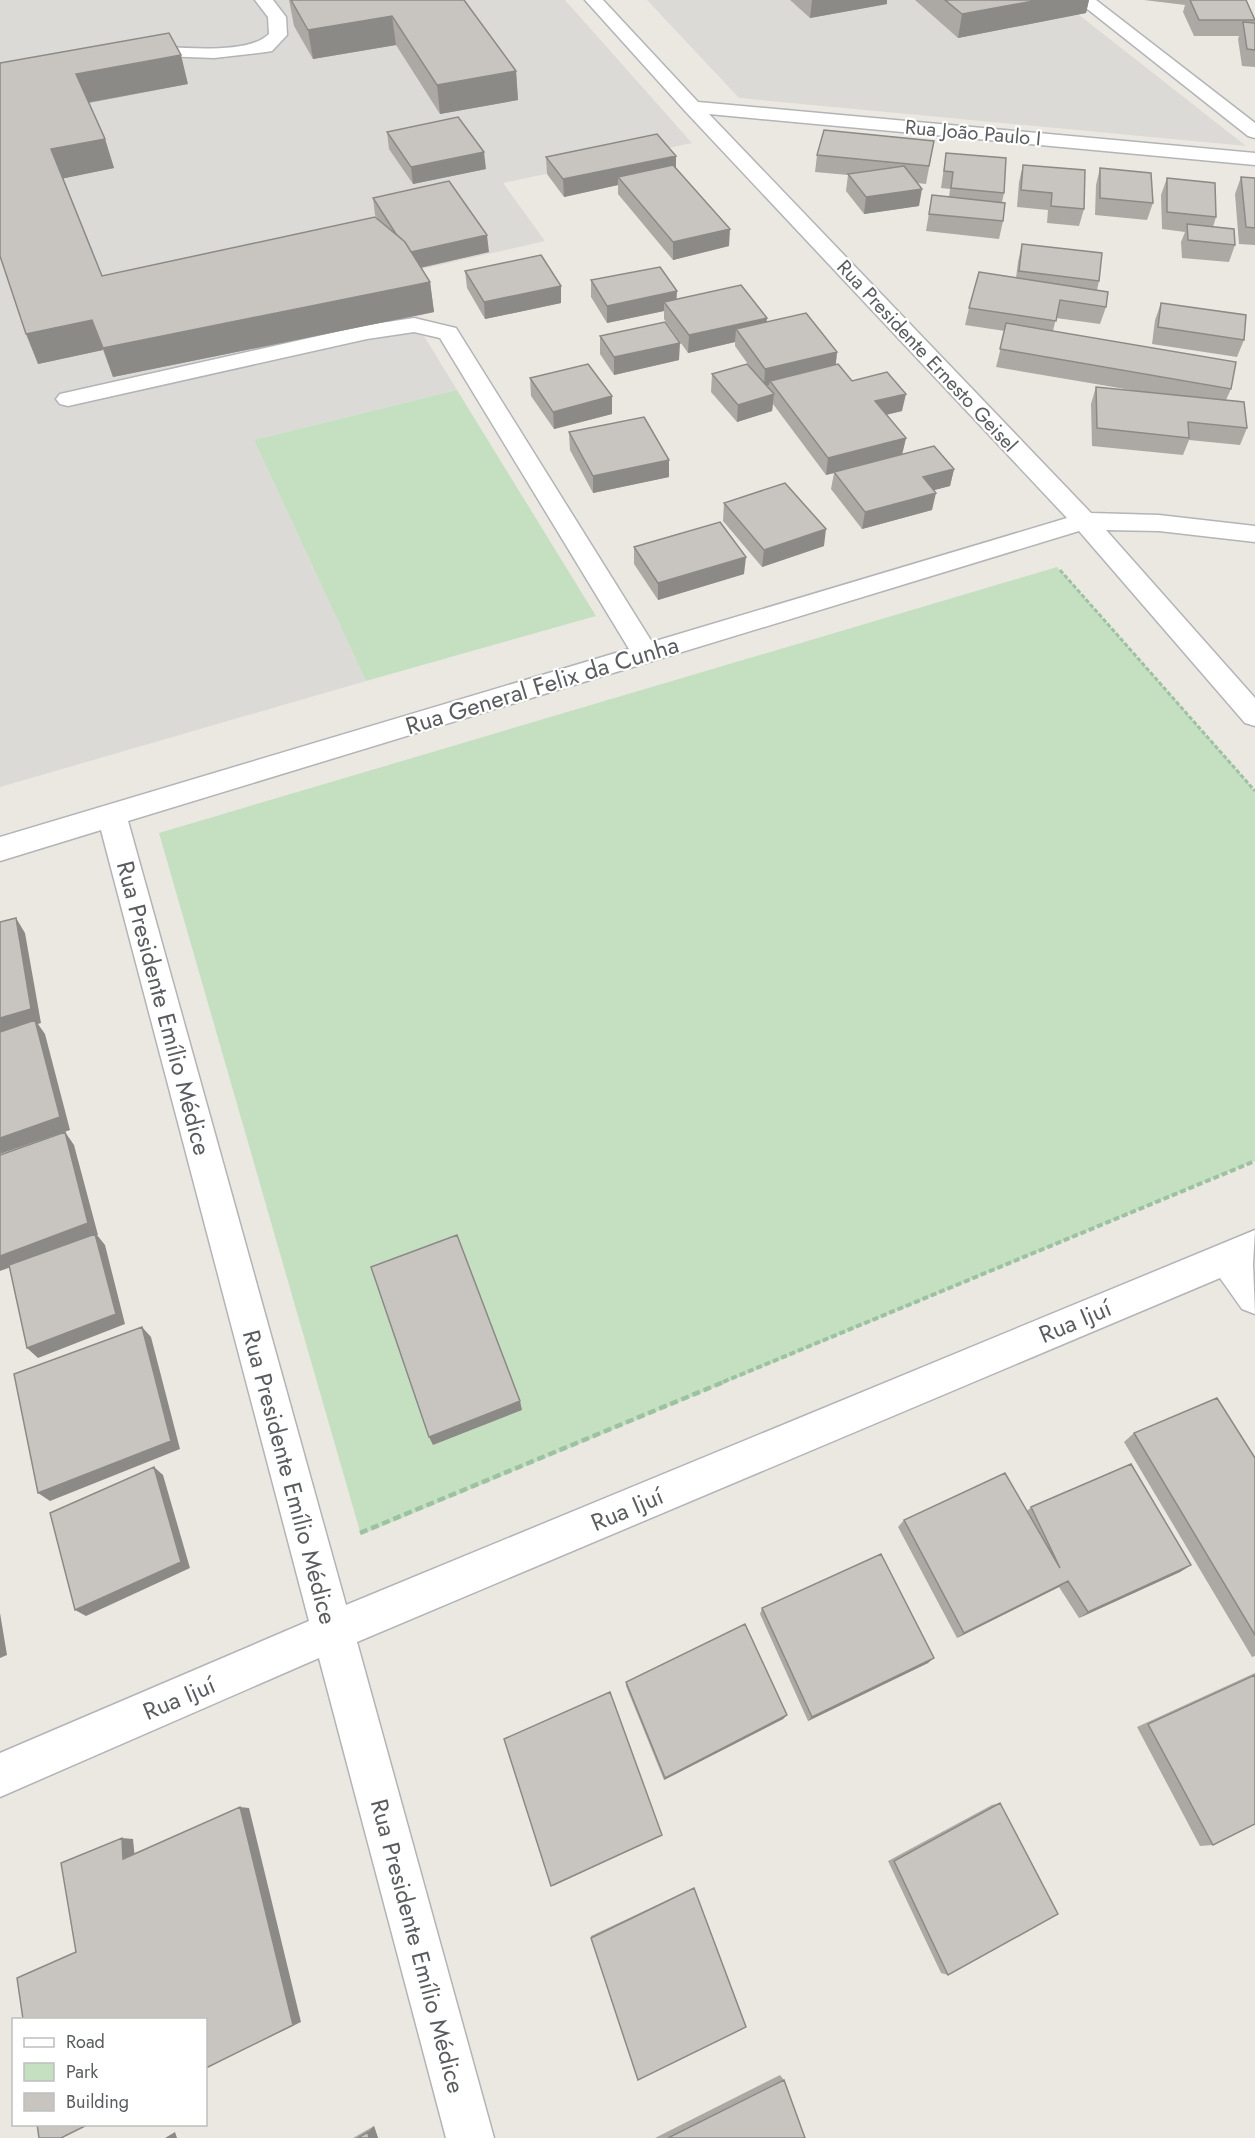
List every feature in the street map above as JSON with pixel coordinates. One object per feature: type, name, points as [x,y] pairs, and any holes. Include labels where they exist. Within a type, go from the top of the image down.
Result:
[{"type":"street","points":[[117,53],[141,49],[214,54],[266,47],[278,35],[277,16],[264,0]]},
{"type":"street","name":"Rua Presidente Ernesto Geisel","points":[[594,0],[692,107],[1084,521],[1255,716]]},
{"type":"street","points":[[1086,0],[1255,132]]},
{"type":"street","name":"Rua João Paulo I","points":[[692,107],[1255,159]]},
{"type":"street","points":[[68,399],[367,332],[414,325],[448,333],[646,654]]},
{"type":"street","name":"Rua General Felix da Cunha","points":[[0,849],[1084,521],[1159,523],[1255,534]]},
{"type":"street","name":"Rua Presidente Emílio Médice","points":[[112,816],[470,2138]]},
{"type":"street","points":[[1241,1251],[1255,1296]]},
{"type":"street","name":"Rua Ijuí","points":[[0,1775],[332,1632],[1241,1251]]},
{"type":"path","points":[[1057,567],[1255,791]]},
{"type":"path","points":[[357,1523],[361,1535],[1255,1161]]},
{"type":"shaded area","points":[[0,0],[565,0],[692,143],[503,183],[545,241],[409,272],[434,312],[413,318],[457,390],[254,440],[366,681],[0,787]]},
{"type":"shaded area","points":[[647,0],[1060,0],[1246,146],[739,98]]},
{"type":"green space","points":[[457,390],[596,616],[366,681],[254,440]]},
{"type":"green space","points":[[1057,567],[1255,791],[1255,1161],[361,1535],[159,833]]},
{"type":"building","points":[[291,0],[464,0],[516,71],[437,85],[392,16],[308,30]]},
{"type":"building","points":[[945,0],[1039,0],[962,14]]},
{"type":"building","points":[[1190,0],[1246,0],[1255,20],[1199,20]]},
{"type":"building","points":[[1243,22],[1255,23],[1255,50],[1247,49]]},
{"type":"building","points":[[169,33],[181,55],[76,74],[105,139],[51,149],[102,276],[375,217],[405,242],[430,282],[103,348],[92,320],[26,334],[0,256],[0,63]]},
{"type":"building","points":[[458,117],[484,152],[411,167],[387,132]]},
{"type":"building","points":[[824,130],[934,141],[929,166],[817,155]]},
{"type":"building","points":[[657,134],[676,156],[563,179],[546,157]]},
{"type":"building","points":[[946,153],[1006,158],[1004,193],[951,188],[953,172],[944,171]]},
{"type":"building","points":[[673,165],[730,229],[673,242],[618,177]]},
{"type":"building","points":[[1023,165],[1085,170],[1084,209],[1051,206],[1052,193],[1021,190]]},
{"type":"building","points":[[904,166],[922,189],[866,197],[848,174]]},
{"type":"building","points":[[1100,168],[1151,173],[1153,203],[1100,198]]},
{"type":"building","points":[[1241,177],[1255,178],[1255,228],[1246,227]]},
{"type":"building","points":[[1167,178],[1215,183],[1216,217],[1167,212]]},
{"type":"building","points":[[449,181],[487,235],[411,252],[396,234],[373,198]]},
{"type":"building","points":[[932,195],[1005,203],[1003,221],[929,214]]},
{"type":"building","points":[[1187,224],[1234,229],[1235,245],[1188,240]]},
{"type":"building","points":[[1022,244],[1102,253],[1099,281],[1019,271]]},
{"type":"building","points":[[541,255],[561,286],[484,302],[465,271]]},
{"type":"building","points":[[660,267],[677,291],[607,306],[591,280]]},
{"type":"building","points":[[979,272],[1108,292],[1106,307],[1060,300],[1056,321],[969,308]]},
{"type":"building","points":[[741,285],[767,318],[689,335],[664,302]]},
{"type":"building","points":[[1161,303],[1246,315],[1244,340],[1158,327]]},
{"type":"building","points":[[806,313],[837,352],[765,369],[736,329]]},
{"type":"building","points":[[665,322],[680,343],[614,357],[600,336]]},
{"type":"building","points":[[1006,323],[1236,362],[1231,389],[1000,349]]},
{"type":"building","points":[[588,364],[612,396],[553,412],[530,378]]},
{"type":"building","points":[[747,364],[774,394],[738,405],[712,374]]},
{"type":"building","points":[[838,364],[852,381],[887,372],[906,394],[875,401],[906,438],[828,458],[770,381]]},
{"type":"building","points":[[1096,387],[1244,402],[1247,428],[1188,422],[1189,438],[1097,428]]},
{"type":"building","points":[[644,417],[669,460],[593,476],[569,432]]},
{"type":"building","points":[[934,446],[954,469],[923,477],[936,493],[865,512],[834,472]]},
{"type":"building","points":[[785,483],[826,529],[764,550],[724,503]]},
{"type":"building","points":[[720,522],[746,557],[658,583],[634,547]]},
{"type":"building","points":[[16,918],[31,1009],[0,1018],[0,922]]},
{"type":"building","points":[[35,1020],[60,1117],[0,1138],[0,1032]]},
{"type":"building","points":[[65,1132],[88,1223],[0,1256],[0,1155]]},
{"type":"building","points":[[95,1234],[116,1314],[27,1348],[9,1265]]},
{"type":"building","points":[[457,1235],[520,1401],[429,1437],[371,1267]]},
{"type":"building","points":[[142,1327],[171,1441],[38,1493],[14,1374]]},
{"type":"building","points":[[1217,1398],[1255,1458],[1255,1635],[1134,1433]]},
{"type":"building","points":[[1131,1464],[1191,1565],[1088,1612],[1068,1581],[964,1633],[904,1520],[1005,1473],[1060,1568],[1031,1507]]},
{"type":"building","points":[[154,1467],[181,1562],[75,1610],[50,1513]]},
{"type":"building","points":[[881,1554],[934,1658],[812,1717],[762,1608]]},
{"type":"building","points":[[745,1624],[787,1715],[665,1778],[626,1682]]},
{"type":"building","points":[[1255,1675],[1255,1824],[1213,1845],[1148,1724]]},
{"type":"building","points":[[610,1692],[662,1835],[551,1886],[504,1739]]},
{"type":"building","points":[[1000,1803],[1058,1914],[948,1975],[894,1861]]},
{"type":"building","points":[[240,1807],[293,2025],[207,2068],[207,2018],[23,2018],[17,1978],[76,1952],[61,1863],[122,1838],[123,1859]]},
{"type":"building","points":[[694,1888],[746,2027],[638,2080],[591,1938]]},
{"type":"building","points":[[784,2080],[805,2138],[668,2138]]},
{"type":"building","points":[[37,2126],[85,2126],[61,2138],[39,2138]]},
{"type":"building","points":[[368,2132],[369,2138],[358,2138]]}]
